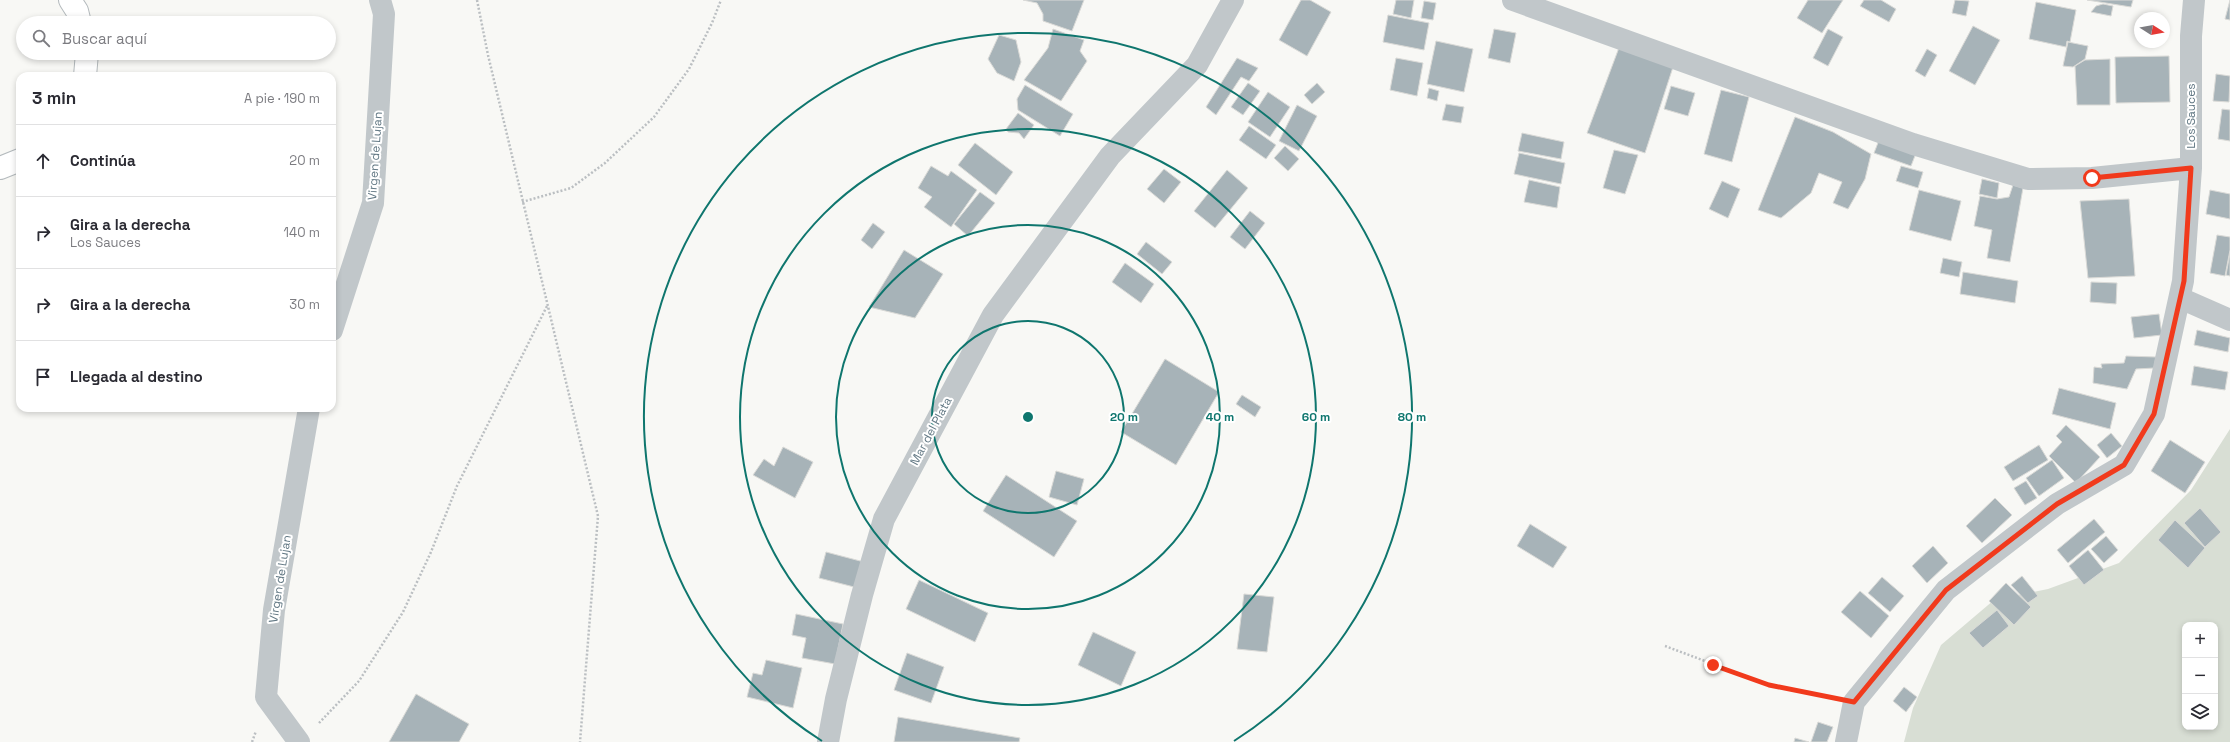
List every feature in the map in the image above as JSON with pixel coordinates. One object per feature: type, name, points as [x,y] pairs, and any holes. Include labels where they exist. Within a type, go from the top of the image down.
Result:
[{"type":"highway","points":[[70,0],[78,16]]},
{"type":"highway","points":[[85,72],[86,60]]},
{"type":"highway","points":[[0,168],[16,162]]},
{"type":"street","name":"Virgen de Lujan","points":[[336,318],[373,203],[384,14],[380,0]]},
{"type":"street","name":"Mar del Plata","points":[[828,742],[836,699],[852,632],[884,520],[992,315],[1110,156],[1197,65],[1233,0]]},
{"type":"street","points":[[1513,0],[1914,144],[2028,179],[2092,178],[2191,168]]},
{"type":"street","name":"Los Sauces","points":[[1846,742],[1854,702],[1946,590],[2057,504],[2124,465],[2154,414],[2184,281],[2191,168],[2190,36],[2194,0]]},
{"type":"street","points":[[2180,298],[2230,320]]},
{"type":"street","name":"Virgen de Lujan","points":[[299,742],[266,696],[274,610],[308,412]]},
{"type":"path","points":[[477,0],[488,55],[522,202],[598,516],[580,742]]},
{"type":"path","points":[[522,202],[571,188],[605,163],[654,117],[689,69],[712,23],[721,0]]},
{"type":"path","points":[[317,725],[359,681],[403,612],[431,552],[457,486],[547,305]]},
{"type":"path","points":[[1665,646],[1769,685],[1854,702]]},
{"type":"shaded area","points":[[2230,429],[2230,742],[1904,742],[1913,708],[1941,645],[1994,600],[2048,589],[2119,563],[2191,490]]},
{"type":"building","points":[[1023,0],[1084,0],[1072,31],[1043,21],[1043,14],[1037,3]]},
{"type":"building","points":[[1301,0],[1310,0],[1331,12],[1307,56],[1279,40]]},
{"type":"building","points":[[1396,0],[1414,0],[1411,18],[1393,14]]},
{"type":"building","points":[[1808,0],[1843,0],[1822,33],[1797,18]]},
{"type":"building","points":[[1864,0],[1881,0],[1896,9],[1889,22],[1860,6]]},
{"type":"building","points":[[1955,0],[1969,1],[1966,16],[1952,13]]},
{"type":"building","points":[[2087,0],[2133,0],[2131,7]]},
{"type":"building","points":[[2230,0],[2230,20],[2225,19]]},
{"type":"building","points":[[1424,1],[1436,3],[1433,20],[1421,18]]},
{"type":"building","points":[[2036,2],[2076,10],[2070,42],[2067,41],[2066,47],[2029,39]]},
{"type":"building","points":[[2103,4],[2113,6],[2111,16],[2091,12],[2096,6]]},
{"type":"building","points":[[1388,15],[1429,23],[1424,50],[1383,42]]},
{"type":"building","points":[[1973,26],[2000,40],[1975,85],[1949,71]]},
{"type":"building","points":[[1053,29],[1084,40],[1080,51],[1087,61],[1061,101],[1024,80],[1048,48]]},
{"type":"building","points":[[1494,29],[1516,33],[1510,63],[1488,58]]},
{"type":"building","points":[[1828,29],[1843,37],[1828,66],[1813,58]]},
{"type":"building","points":[[999,35],[1016,40],[1021,62],[1014,81],[997,73],[988,59]]},
{"type":"building","points":[[1436,41],[1473,49],[1464,92],[1427,84]]},
{"type":"building","points":[[2068,42],[2088,46],[2085,59],[2073,67],[2063,66]]},
{"type":"building","points":[[1620,45],[1674,64],[1645,153],[1587,133]]},
{"type":"building","points":[[1927,49],[1937,55],[1925,77],[1915,71]]},
{"type":"building","points":[[2169,56],[2170,102],[2116,103],[2115,57]]},
{"type":"building","points":[[1237,58],[1258,68],[1249,81],[1241,77],[1216,115],[1206,107]]},
{"type":"building","points":[[1396,58],[1423,63],[1417,96],[1390,90]]},
{"type":"building","points":[[2110,59],[2110,105],[2077,105],[2075,66],[2085,60]]},
{"type":"building","points":[[2216,74],[2230,76],[2229,102],[2213,101]]},
{"type":"building","points":[[1248,83],[1260,91],[1243,115],[1231,107]]},
{"type":"building","points":[[1317,83],[1325,92],[1312,104],[1304,95]]},
{"type":"building","points":[[1025,85],[1073,114],[1060,136],[1018,110],[1017,99]]},
{"type":"building","points":[[1671,86],[1695,93],[1688,116],[1664,109]]},
{"type":"building","points":[[1429,88],[1439,91],[1437,101],[1427,98]]},
{"type":"building","points":[[1721,90],[1749,97],[1732,162],[1704,154]]},
{"type":"building","points":[[1268,92],[1290,107],[1270,137],[1248,122]]},
{"type":"building","points":[[1446,104],[1464,107],[1461,123],[1442,120]]},
{"type":"building","points":[[1297,105],[1317,116],[1299,151],[1279,141]]},
{"type":"building","points":[[2222,109],[2230,110],[2230,141],[2218,139]]},
{"type":"building","points":[[1018,113],[1034,125],[1024,139],[1019,133],[1008,132],[1006,129]]},
{"type":"building","points":[[1795,117],[1833,132],[1871,154],[1865,179],[1848,209],[1833,203],[1842,182],[1819,173],[1811,193],[1781,218],[1758,210]]},
{"type":"building","points":[[1249,126],[1276,145],[1266,159],[1239,140]]},
{"type":"building","points":[[1522,133],[1564,142],[1561,159],[1518,151]]},
{"type":"building","points":[[1881,135],[1918,148],[1911,166],[1874,153]]},
{"type":"building","points":[[975,143],[1013,172],[996,195],[958,165]]},
{"type":"building","points":[[1285,146],[1299,159],[1288,171],[1274,158]]},
{"type":"building","points":[[1614,150],[1638,155],[1625,194],[1603,188]]},
{"type":"building","points":[[1519,153],[1565,163],[1561,184],[1514,174]]},
{"type":"building","points":[[931,166],[948,176],[951,171],[977,190],[951,227],[924,207],[932,197],[918,188]]},
{"type":"building","points":[[1901,166],[1923,172],[1918,188],[1896,181]]},
{"type":"building","points":[[1164,169],[1181,182],[1164,203],[1147,189]]},
{"type":"building","points":[[1227,170],[1248,188],[1215,228],[1194,211]]},
{"type":"building","points":[[1982,179],[1999,183],[1997,198],[1979,194]]},
{"type":"building","points":[[1529,180],[1560,187],[1557,208],[1524,202]]},
{"type":"building","points":[[1722,181],[1740,189],[1728,218],[1709,209]]},
{"type":"building","points":[[2013,185],[2023,188],[2010,262],[1987,258],[1992,230],[1974,226],[1980,196],[1997,199],[2009,197]]},
{"type":"building","points":[[1919,190],[1961,201],[1951,241],[1909,230]]},
{"type":"building","points":[[2210,190],[2230,194],[2230,219],[2206,214]]},
{"type":"building","points":[[980,192],[995,203],[968,236],[954,224]]},
{"type":"building","points":[[2129,199],[2135,276],[2088,278],[2080,201]]},
{"type":"building","points":[[1250,211],[1265,223],[1245,249],[1230,237]]},
{"type":"building","points":[[873,223],[885,232],[872,249],[861,240]]},
{"type":"building","points":[[2217,235],[2230,237],[2230,250],[2225,276],[2210,273]]},
{"type":"building","points":[[1146,242],[1172,262],[1162,274],[1137,254]]},
{"type":"building","points":[[904,250],[943,274],[915,318],[869,307]]},
{"type":"building","points":[[2230,253],[2230,276],[2226,275]]},
{"type":"building","points":[[1943,258],[1962,262],[1959,277],[1940,273]]},
{"type":"building","points":[[1125,263],[1154,284],[1141,303],[1112,282]]},
{"type":"building","points":[[1963,272],[2018,281],[2015,303],[1960,294]]},
{"type":"building","points":[[2091,282],[2117,283],[2116,304],[2090,302]]},
{"type":"building","points":[[2159,314],[2162,335],[2134,338],[2131,317]]},
{"type":"building","points":[[2197,330],[2230,338],[2228,352],[2194,345]]},
{"type":"building","points":[[2126,356],[2156,357],[2154,368],[2136,369],[2127,389],[2093,383],[2094,367],[2102,368],[2101,364],[2124,363]]},
{"type":"building","points":[[1165,359],[1219,392],[1176,465],[1121,432]]},
{"type":"building","points":[[2194,366],[2228,372],[2225,390],[2191,385]]},
{"type":"building","points":[[2059,388],[2116,403],[2110,429],[2052,414]]},
{"type":"building","points":[[1242,395],[1261,407],[1255,417],[1236,404]]},
{"type":"building","points":[[2066,425],[2100,457],[2076,483],[2049,456],[2062,442],[2056,436]]},
{"type":"building","points":[[2111,433],[2122,446],[2107,458],[2097,445]]},
{"type":"building","points":[[2170,440],[2205,462],[2185,493],[2151,471]]},
{"type":"building","points":[[2039,445],[2048,460],[2013,481],[2004,467]]},
{"type":"building","points":[[783,447],[813,462],[795,498],[753,475],[764,459],[774,466]]},
{"type":"building","points":[[2052,460],[2064,478],[2039,496],[2026,478]]},
{"type":"building","points":[[1056,471],[1084,479],[1077,505],[1049,497]]},
{"type":"building","points":[[1006,475],[1077,521],[1054,557],[983,511]]},
{"type":"building","points":[[2026,481],[2037,498],[2025,505],[2014,488]]},
{"type":"building","points":[[1995,498],[2012,515],[1982,543],[1966,526]]},
{"type":"building","points":[[2200,508],[2221,532],[2205,547],[2184,523]]},
{"type":"building","points":[[2094,519],[2105,532],[2068,563],[2057,550]]},
{"type":"building","points":[[2175,520],[2205,548],[2188,568],[2158,540]]},
{"type":"building","points":[[1530,524],[1567,547],[1553,568],[1517,546]]},
{"type":"building","points":[[2106,536],[2118,550],[2104,563],[2091,549]]},
{"type":"building","points":[[1933,546],[1948,563],[1927,583],[1912,566]]},
{"type":"building","points":[[2088,550],[2104,570],[2084,585],[2069,566]]},
{"type":"building","points":[[826,552],[864,562],[858,588],[819,578]]},
{"type":"building","points":[[2022,576],[2038,596],[2028,603],[2011,585]]},
{"type":"building","points":[[1882,577],[1904,596],[1890,612],[1868,593]]},
{"type":"building","points":[[919,580],[988,613],[975,642],[906,609]]},
{"type":"building","points":[[2006,583],[2031,607],[2014,625],[1989,601]]},
{"type":"building","points":[[1860,591],[1889,616],[1871,638],[1841,612]]},
{"type":"building","points":[[1244,594],[1274,597],[1267,652],[1237,649]]},
{"type":"building","points":[[1997,610],[2009,626],[1983,648],[1969,633]]},
{"type":"building","points":[[796,614],[843,624],[835,664],[802,658],[806,638],[792,635]]},
{"type":"building","points":[[1093,632],[1136,652],[1121,686],[1078,665]]},
{"type":"building","points":[[907,653],[944,667],[931,703],[894,690]]},
{"type":"building","points":[[766,660],[802,668],[793,708],[747,697],[753,673],[762,675]]},
{"type":"building","points":[[1904,687],[1917,697],[1906,712],[1893,701]]},
{"type":"building","points":[[416,694],[469,724],[459,742],[389,742]]},
{"type":"building","points":[[898,717],[1020,738],[1019,742],[894,742]]},
{"type":"building","points":[[1818,722],[1833,727],[1827,742],[1811,742]]},
{"type":"building","points":[[1795,738],[1809,742],[1794,742]]},
{"type":"route","points":[[1713,665],[1769,685],[1854,702],[1946,590],[2057,504],[2124,465],[2154,414],[2184,281],[2191,168],[2092,178]]}]
